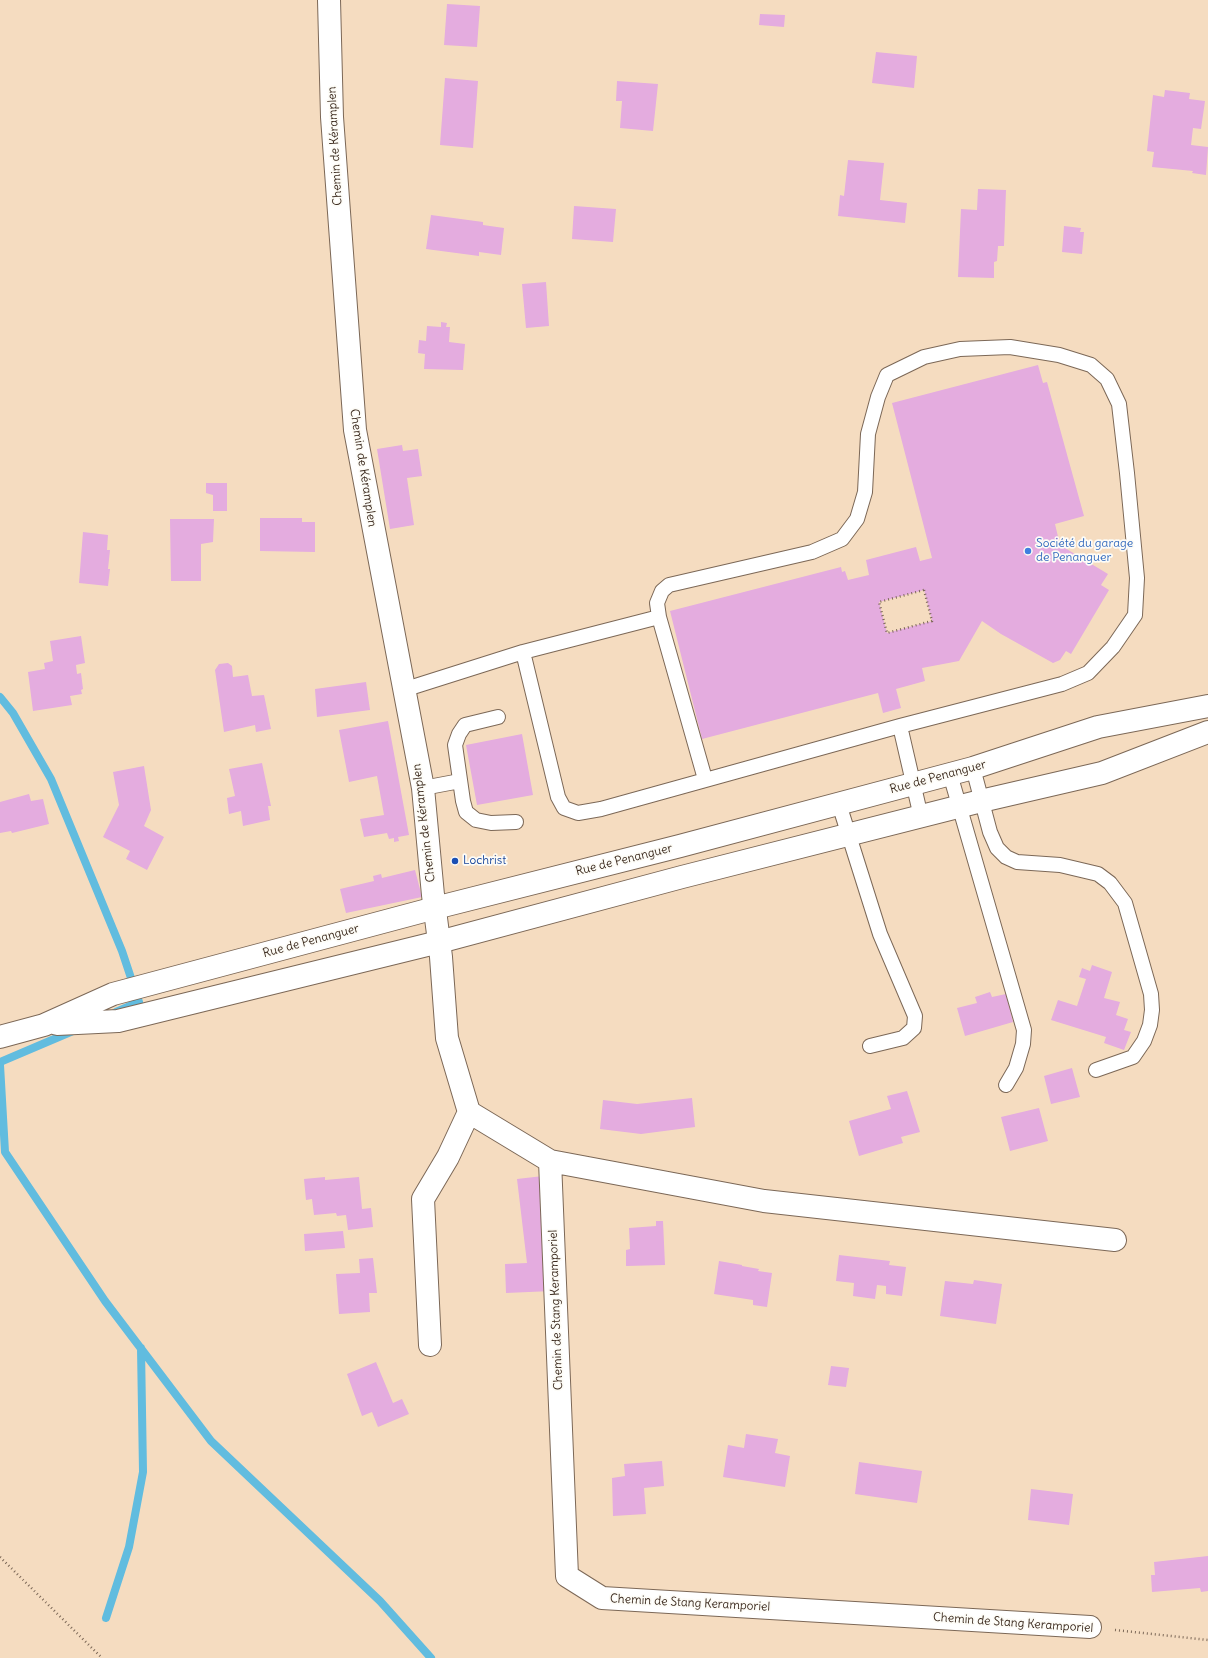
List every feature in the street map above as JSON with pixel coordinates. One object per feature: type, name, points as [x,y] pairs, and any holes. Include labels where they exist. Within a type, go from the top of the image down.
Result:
[{"type":"street","name":"Chemin de Kéramplen","points":[[329,0],[332,117],[355,430],[423,788],[439,942]]},
{"type":"street","name":"Rue de Penanguer","points":[[0,1037],[44,1025],[113,994],[435,908],[680,846],[914,784],[973,768],[1098,727],[1208,706]]},
{"type":"street","name":"Rue de Penanguer","points":[[44,1025],[118,1021],[439,942],[628,891],[970,804],[1102,773],[1208,732]]},
{"type":"street","points":[[439,942],[447,1038],[470,1112],[550,1160],[764,1201],[1115,1240]]},
{"type":"street","points":[[430,1345],[423,1199],[448,1157],[470,1112]]},
{"type":"street","name":"Chemin de Stang Keramporiel","points":[[550,1160],[567,1576],[602,1598],[1090,1627]]},
{"type":"lane","points":[[523,652],[558,797],[564,808],[578,813],[601,809],[900,726],[1062,684],[1088,673],[1113,647],[1135,615],[1137,578],[1119,404],[1108,380],[1091,365],[1059,355],[1010,347],[960,349],[924,357],[887,375],[878,397],[868,434],[865,492],[857,519],[842,538],[812,552],[669,585],[662,591],[657,603],[659,617],[705,780]]},
{"type":"lane","points":[[404,690],[523,652],[659,617]]},
{"type":"lane","points":[[498,717],[465,725],[459,734],[455,745],[460,781],[466,812],[476,820],[491,822],[516,822]]},
{"type":"lane","points":[[900,726],[921,817]]},
{"type":"lane","points":[[973,768],[970,804],[1024,1030],[1023,1044],[1016,1068],[1006,1085]]},
{"type":"lane","points":[[950,774],[997,848],[1006,857],[1017,862],[1060,865],[1098,874],[1110,883],[1125,903],[1151,994],[1152,1010],[1150,1025],[1144,1041],[1133,1057],[1096,1070]]},
{"type":"lane","points":[[423,788],[460,781]]},
{"type":"lane","points":[[839,804],[880,934],[915,1016],[914,1028],[903,1038],[870,1046]]},
{"type":"path","points":[[924,590],[932,621],[887,633],[879,602],[924,590]]},
{"type":"path","points":[[0,1557],[102,1658]]},
{"type":"path","name":"Chemin de Stang Keramporiel","points":[[1090,1627],[1208,1640]]},
{"type":"building","points":[[447,4],[480,6],[477,47],[444,45]]},
{"type":"building","points":[[760,14],[785,15],[784,27],[759,25]]},
{"type":"building","points":[[876,52],[917,56],[914,88],[872,83]]},
{"type":"building","points":[[445,78],[478,81],[473,148],[440,145]]},
{"type":"building","points":[[617,81],[658,84],[653,131],[620,128],[622,101],[616,101]]},
{"type":"building","points":[[1165,90],[1190,93],[1189,99],[1205,101],[1201,129],[1193,128],[1191,145],[1208,147],[1206,175],[1192,173],[1193,171],[1152,167],[1154,152],[1147,151],[1153,95],[1164,97]]},
{"type":"building","points":[[848,160],[884,163],[880,200],[907,203],[905,223],[838,216],[840,195],[844,196]]},
{"type":"building","points":[[978,189],[1006,190],[1004,246],[998,246],[997,261],[994,262],[994,278],[958,277],[961,209],[977,210]]},
{"type":"building","points":[[574,206],[616,209],[613,242],[572,239]]},
{"type":"building","points":[[431,215],[483,222],[483,225],[504,228],[501,255],[479,252],[479,256],[426,249]]},
{"type":"building","points":[[1064,226],[1081,228],[1080,232],[1084,232],[1082,254],[1062,252]]},
{"type":"building","points":[[546,282],[549,326],[526,328],[522,284]]},
{"type":"building","points":[[441,322],[447,323],[446,327],[450,327],[449,342],[465,344],[463,370],[424,369],[425,354],[418,353],[419,340],[426,341],[427,326],[441,327]]},
{"type":"building","points":[[1038,365],[1043,383],[1047,382],[1084,516],[1055,524],[1060,545],[1108,574],[1101,585],[1109,590],[1071,654],[1066,651],[1060,660],[1053,663],[1001,634],[982,621],[959,661],[922,668],[925,681],[896,689],[901,708],[883,713],[878,693],[702,739],[670,611],[841,567],[842,572],[845,571],[848,580],[869,575],[866,560],[916,547],[920,561],[932,558],[892,403]],"holes":[[[924,590],[932,621],[887,633],[879,602]]]},
{"type":"building","points":[[402,445],[403,451],[418,449],[422,476],[407,478],[414,525],[390,529],[377,449]]},
{"type":"building","points":[[206,483],[227,483],[227,511],[213,511],[213,495],[206,493]]},
{"type":"building","points":[[260,518],[302,518],[302,522],[315,522],[315,552],[260,551]]},
{"type":"building","points":[[170,519],[214,519],[213,542],[201,544],[201,581],[171,581]]},
{"type":"building","points":[[83,532],[108,535],[107,550],[110,550],[108,569],[110,569],[108,586],[79,583]]},
{"type":"building","points":[[81,636],[85,663],[76,665],[77,674],[81,673],[83,689],[81,690],[82,694],[70,696],[72,705],[33,711],[28,672],[45,669],[44,663],[53,661],[50,641]]},
{"type":"building","points":[[228,663],[232,666],[233,677],[248,675],[252,696],[264,695],[271,729],[256,732],[255,725],[224,732],[215,670],[219,664]]},
{"type":"building","points":[[366,682],[370,710],[317,717],[315,689]]},
{"type":"building","points":[[388,721],[409,835],[398,837],[399,841],[394,842],[394,838],[389,839],[387,833],[364,837],[360,819],[384,815],[377,776],[349,782],[339,730]]},
{"type":"building","points":[[522,734],[533,795],[477,805],[466,745]]},
{"type":"building","points":[[262,763],[271,806],[268,806],[270,820],[243,826],[241,811],[229,814],[227,798],[235,796],[229,769]]},
{"type":"building","points":[[144,766],[151,810],[144,826],[164,837],[147,870],[126,859],[130,851],[103,837],[119,805],[113,772]]},
{"type":"building","points":[[29,794],[31,801],[43,799],[49,824],[12,833],[11,831],[0,833],[0,802]]},
{"type":"building","points":[[415,870],[422,897],[346,913],[340,889],[374,881],[373,876],[381,874],[382,878]]},
{"type":"building","points":[[1092,965],[1112,972],[1104,998],[1120,1002],[1116,1015],[1128,1019],[1124,1030],[1131,1032],[1124,1050],[1104,1043],[1106,1037],[1051,1020],[1058,1000],[1077,1006],[1086,979],[1079,977],[1082,968],[1090,971]]},
{"type":"building","points":[[990,992],[992,997],[1006,994],[1013,1022],[965,1036],[957,1008],[977,1003],[975,997]]},
{"type":"building","points":[[1072,1068],[1080,1097],[1051,1104],[1044,1076]]},
{"type":"building","points":[[907,1091],[920,1132],[901,1137],[903,1143],[859,1156],[849,1121],[891,1109],[887,1096]]},
{"type":"building","points":[[692,1098],[695,1127],[641,1134],[600,1129],[603,1100],[637,1104]]},
{"type":"building","points":[[1039,1108],[1048,1141],[1010,1151],[1001,1117]]},
{"type":"building","points":[[543,1176],[552,1291],[506,1293],[505,1264],[527,1263],[517,1179]]},
{"type":"building","points":[[325,1177],[325,1180],[359,1177],[362,1209],[371,1208],[373,1227],[348,1230],[346,1215],[337,1216],[336,1213],[314,1215],[312,1199],[306,1200],[304,1179]]},
{"type":"building","points":[[656,1221],[663,1221],[665,1265],[626,1266],[626,1250],[630,1249],[629,1228],[656,1226]]},
{"type":"building","points":[[343,1231],[345,1248],[305,1251],[304,1234]]},
{"type":"building","points":[[839,1255],[890,1261],[889,1265],[906,1267],[902,1296],[886,1294],[886,1286],[877,1285],[875,1299],[853,1296],[854,1283],[836,1281]]},
{"type":"building","points":[[373,1258],[377,1293],[369,1293],[370,1312],[339,1314],[336,1274],[360,1273],[359,1259]]},
{"type":"building","points":[[719,1261],[772,1273],[767,1307],[753,1305],[753,1300],[714,1294]]},
{"type":"building","points":[[974,1280],[1002,1284],[996,1324],[940,1316],[945,1281],[973,1284]]},
{"type":"building","points":[[376,1362],[393,1403],[402,1399],[409,1414],[378,1427],[372,1412],[362,1416],[347,1374]]},
{"type":"building","points":[[831,1366],[849,1368],[846,1387],[828,1385]]},
{"type":"building","points":[[746,1434],[778,1439],[775,1453],[790,1456],[785,1487],[723,1477],[728,1445],[744,1448]]},
{"type":"building","points":[[662,1461],[664,1486],[644,1488],[646,1514],[613,1516],[612,1478],[625,1476],[624,1464]]},
{"type":"building","points":[[859,1462],[922,1471],[917,1503],[855,1494]]},
{"type":"building","points":[[1031,1489],[1073,1494],[1069,1525],[1028,1520]]},
{"type":"building","points":[[1208,1556],[1208,1591],[1201,1592],[1200,1588],[1152,1592],[1151,1575],[1155,1575],[1154,1562]]},
{"type":"waterway","points":[[0,697],[13,713],[51,779],[122,951],[139,1002],[116,1012]]},
{"type":"waterway","points":[[0,1062],[73,1031]]},
{"type":"waterway","points":[[0,1065],[5,1152],[105,1301],[211,1441],[380,1601],[431,1658]]},
{"type":"waterway","points":[[106,1618],[129,1547],[143,1472],[141,1348]]},
{"type":"place","name":"Société du garage de Penanguer","points":[[1028,551]]},
{"type":"place","name":"Lochrist","points":[[455,861]]}]
